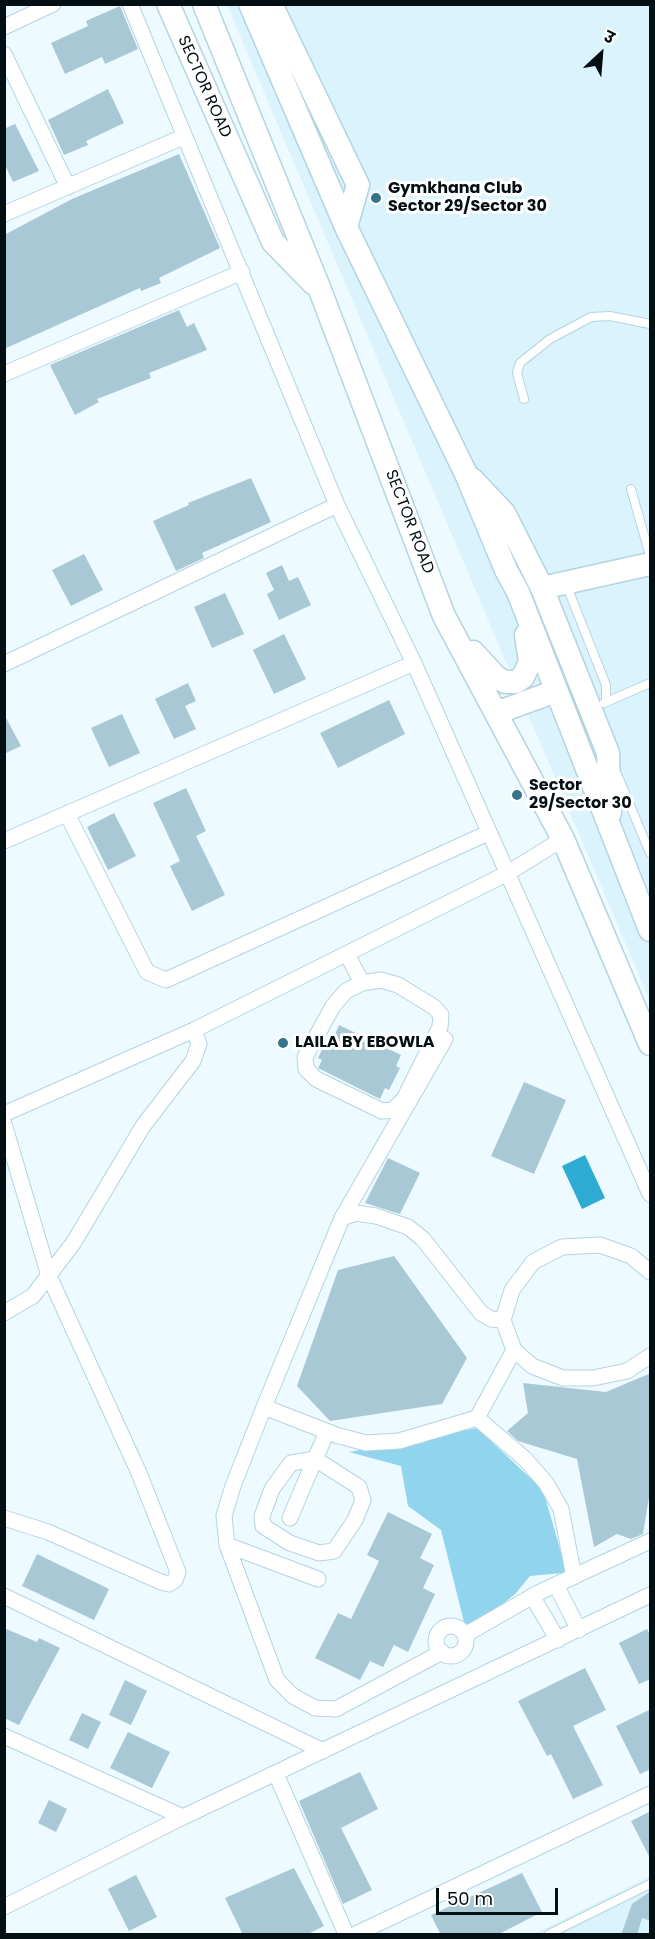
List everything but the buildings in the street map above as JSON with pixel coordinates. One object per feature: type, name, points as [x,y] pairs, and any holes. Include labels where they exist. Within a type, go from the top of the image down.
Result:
[{"type":"main road","name":"SECTOR ROAD","points":[[168,4],[273,242],[320,290],[444,616],[563,839],[651,1044]]},
{"type":"main road","points":[[204,4],[320,290]]},
{"type":"main road","points":[[250,4],[346,227],[466,474],[506,570],[518,592],[651,930]]},
{"type":"main road","points":[[271,4],[358,185],[346,227]]},
{"type":"main road","points":[[466,474],[489,495],[504,513],[600,709],[608,753],[611,830]]},
{"type":"main road","points":[[542,588],[651,564]]},
{"type":"main road","points":[[444,616],[496,677],[505,682],[516,682],[523,677],[530,662],[518,592]]},
{"type":"main road","points":[[496,713],[556,691]]},
{"type":"street","points":[[4,27],[53,4]]},
{"type":"street","points":[[130,4],[183,137],[242,272],[337,505],[414,663],[506,874],[651,1194]]},
{"type":"street","points":[[4,54],[68,187]]},
{"type":"street","points":[[4,214],[183,137]]},
{"type":"street","points":[[4,374],[242,272]]},
{"type":"street","points":[[4,664],[337,505]]},
{"type":"street","points":[[4,841],[414,663]]},
{"type":"street","points":[[66,813],[147,972],[166,980],[488,833]]},
{"type":"street","points":[[4,1114],[194,1030],[506,874],[563,839]]},
{"type":"street","points":[[347,954],[362,982]]},
{"type":"street","points":[[381,980],[399,985],[434,1007],[441,1015],[440,1027],[404,1099],[393,1110],[382,1111],[316,1078],[306,1069],[305,1057],[333,1006],[346,991],[362,982],[381,980]]},
{"type":"street","points":[[4,1313],[33,1296],[74,1242],[143,1126],[193,1061],[199,1044],[194,1030]]},
{"type":"street","points":[[442,1652],[436,1639],[444,1627],[458,1628],[465,1635],[465,1645],[460,1653],[451,1655],[442,1652],[336,1709],[315,1708],[293,1696],[277,1680],[227,1545],[225,1516],[233,1486],[264,1407],[342,1218],[445,1039]]},
{"type":"street","points":[[4,1124],[49,1276],[139,1473],[178,1572],[175,1580],[169,1584],[161,1582],[48,1533],[4,1518]]},
{"type":"street","points":[[342,1218],[356,1213],[376,1216],[408,1227],[423,1239],[481,1313],[491,1319],[503,1320]]},
{"type":"street","points":[[651,1272],[631,1256],[600,1245],[562,1247],[533,1263],[512,1290],[503,1320],[514,1350],[532,1366],[562,1378],[593,1378],[627,1371],[651,1356]]},
{"type":"street","points":[[264,1407],[327,1432],[366,1443],[399,1442],[477,1418],[514,1350]]},
{"type":"street","points":[[477,1418],[525,1459],[546,1483],[561,1509],[574,1577]]},
{"type":"street","points":[[290,1518],[327,1432]]},
{"type":"street","points":[[315,1460],[359,1487],[363,1500],[355,1520],[334,1551],[319,1553],[290,1542],[263,1526],[262,1516],[272,1489],[291,1463],[315,1460]]},
{"type":"street","points":[[465,1635],[532,1596],[651,1541]]},
{"type":"street","points":[[227,1545],[318,1579]]},
{"type":"street","points":[[556,1585],[579,1630]]},
{"type":"street","points":[[8,1902],[651,1595]]},
{"type":"street","points":[[4,1596],[323,1751]]},
{"type":"street","points":[[532,1596],[558,1640]]},
{"type":"street","points":[[4,1736],[183,1817]]},
{"type":"street","points":[[276,1774],[346,1935]]},
{"type":"street","points":[[356,1935],[651,1794]]},
{"type":"lane","points":[[524,399],[517,373],[520,363],[557,334],[591,317],[610,316],[651,324]]},
{"type":"lane","points":[[631,489],[651,556]]},
{"type":"lane","points":[[566,583],[606,685],[600,709]]},
{"type":"lane","points":[[600,709],[651,683]]},
{"type":"lane","points":[[608,753],[647,834],[651,853]]},
{"type":"lane","points":[[549,1935],[651,1884]]},
{"type":"shaded area","points":[[227,5],[650,5],[650,1001],[593,867]]},
{"type":"shaded area","points":[[585,1155],[605,1198],[582,1209],[562,1166]]},
{"type":"shaded area","points":[[477,1428],[543,1490],[566,1570],[562,1573],[530,1576],[515,1594],[494,1611],[465,1626],[441,1530],[408,1506],[401,1466],[349,1452]]},
{"type":"shaded area","points":[[650,1876],[650,1934],[534,1934]]},
{"type":"place","name":"Gymkhana Club Sector 29/Sector 30","points":[[376,198]]},
{"type":"place","name":"Sector 29/Sector 30","points":[[517,795]]},
{"type":"place","name":"LAILA BY EBOWLA","points":[[283,1043]]}]
